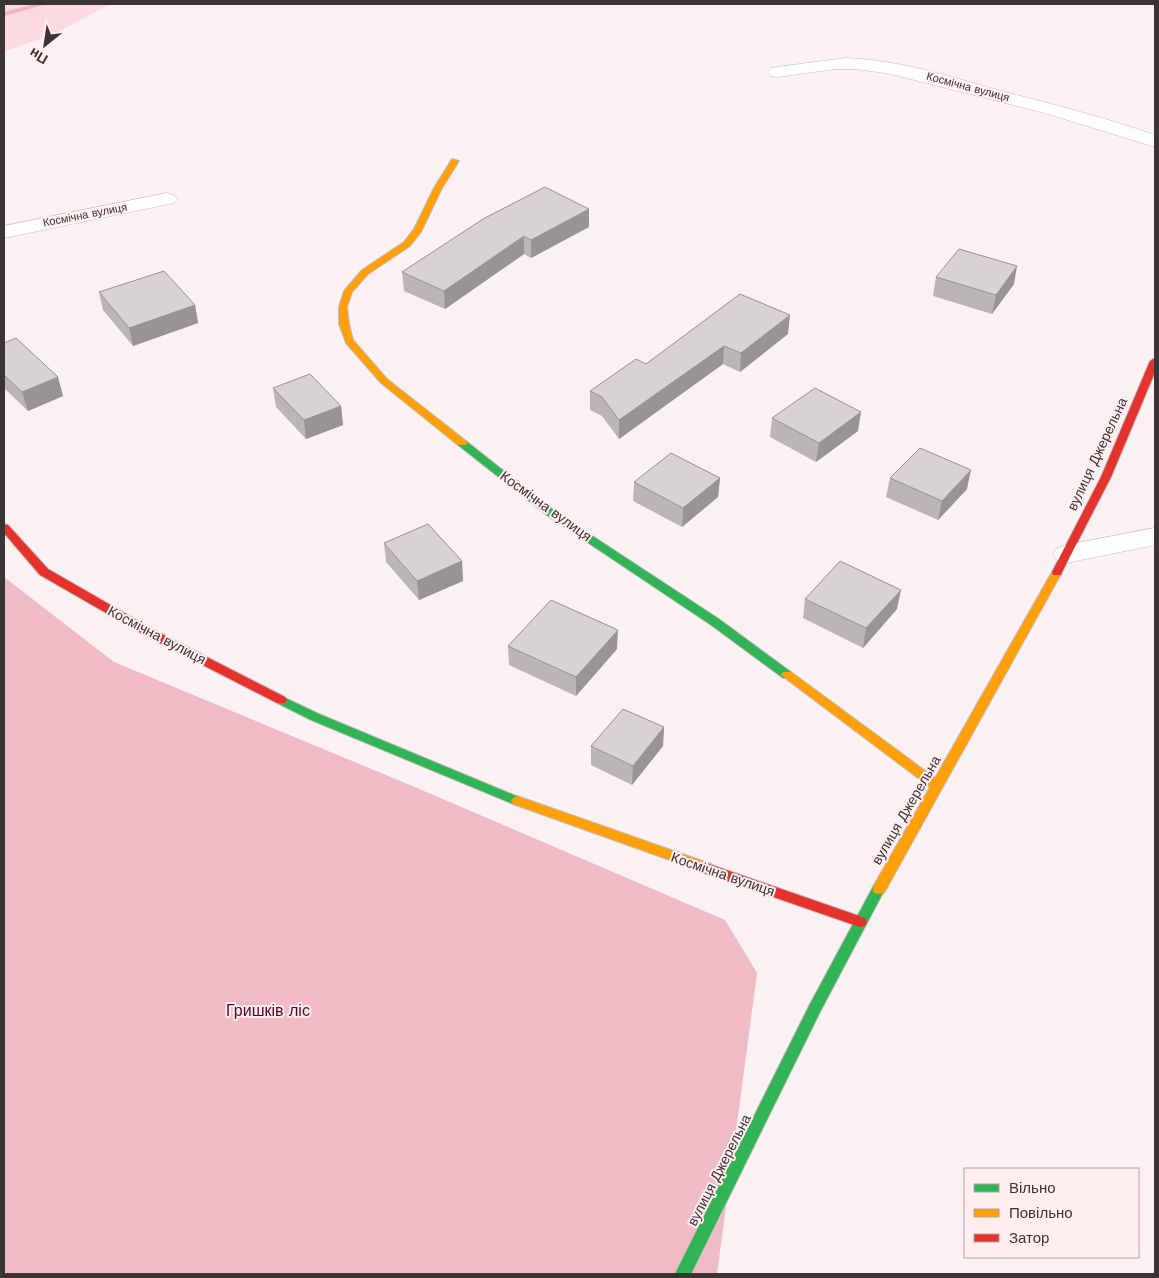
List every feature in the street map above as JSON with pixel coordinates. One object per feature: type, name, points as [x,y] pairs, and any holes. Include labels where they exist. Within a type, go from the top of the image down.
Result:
[{"type":"street","name":"Космічна вулиця","points":[[777,72],[830,64],[855,64],[892,69],[930,76],[1070,114],[1155,141]]},
{"type":"street","name":"Космічна вулиця","points":[[455,161],[438,188],[418,230],[407,244],[365,272],[348,291],[343,307],[344,324],[349,341],[384,381],[552,514],[715,622],[937,786]]},
{"type":"street","name":"Космічна вулиця","points":[[4,232],[167,199]]},
{"type":"street","name":"вулиця Джерельна","points":[[683,1274],[768,1106],[814,1008],[860,922],[1041,602],[1106,477],[1155,361]]},
{"type":"street","name":"Космічна вулиця","points":[[4,527],[44,572],[150,633],[315,717],[498,794],[860,922]]},
{"type":"street","points":[[1066,554],[1155,536]]},
{"type":"shaded area","points":[[4,4],[110,4],[58,32],[4,52]]},
{"type":"green space","name":"Гришків ліс","points":[[4,577],[114,662],[410,785],[725,920],[757,973],[717,1274],[4,1274]]},
{"type":"building","points":[[545,187],[589,209],[531,240],[524,236],[444,291],[402,272],[483,219]]},
{"type":"building","points":[[959,249],[1017,266],[996,295],[936,277]]},
{"type":"building","points":[[164,271],[195,305],[129,328],[99,292]]},
{"type":"building","points":[[740,294],[790,315],[741,353],[724,346],[619,420],[602,397],[590,391],[636,359],[646,364]]},
{"type":"building","points":[[16,338],[58,377],[22,392],[4,375],[4,343]]},
{"type":"building","points":[[310,374],[341,406],[304,420],[273,388]]},
{"type":"building","points":[[815,388],[861,412],[819,443],[772,418]]},
{"type":"building","points":[[920,448],[971,470],[942,501],[890,478]]},
{"type":"building","points":[[671,453],[720,478],[683,508],[634,482]]},
{"type":"building","points":[[428,524],[462,561],[417,581],[384,543]]},
{"type":"building","points":[[840,561],[901,590],[866,628],[805,599]]},
{"type":"building","points":[[551,600],[618,630],[576,677],[508,646]]},
{"type":"building","points":[[623,709],[664,727],[633,766],[591,746]]},
{"type":"waterway","points":[[4,14],[43,4]]},
{"type":"traffic: fast","points":[[462,443],[552,514],[715,622],[787,675]]},
{"type":"traffic: fast","points":[[281,700],[315,717],[517,801]]},
{"type":"traffic: fast","points":[[683,1274],[815,1008],[879,889]]},
{"type":"traffic: slow","points":[[455,161],[438,188],[418,230],[407,244],[365,272],[348,291],[343,307],[344,324],[349,341],[384,381],[462,443]]},
{"type":"traffic: slow","points":[[879,889],[1057,572]]},
{"type":"traffic: slow","points":[[787,675],[937,786]]},
{"type":"traffic: slow","points":[[517,801],[706,868]]},
{"type":"traffic: jam","points":[[1057,572],[1106,477],[1155,361]]},
{"type":"traffic: jam","points":[[4,527],[44,572],[150,633],[281,700]]},
{"type":"traffic: jam","points":[[706,868],[860,922]]}]
